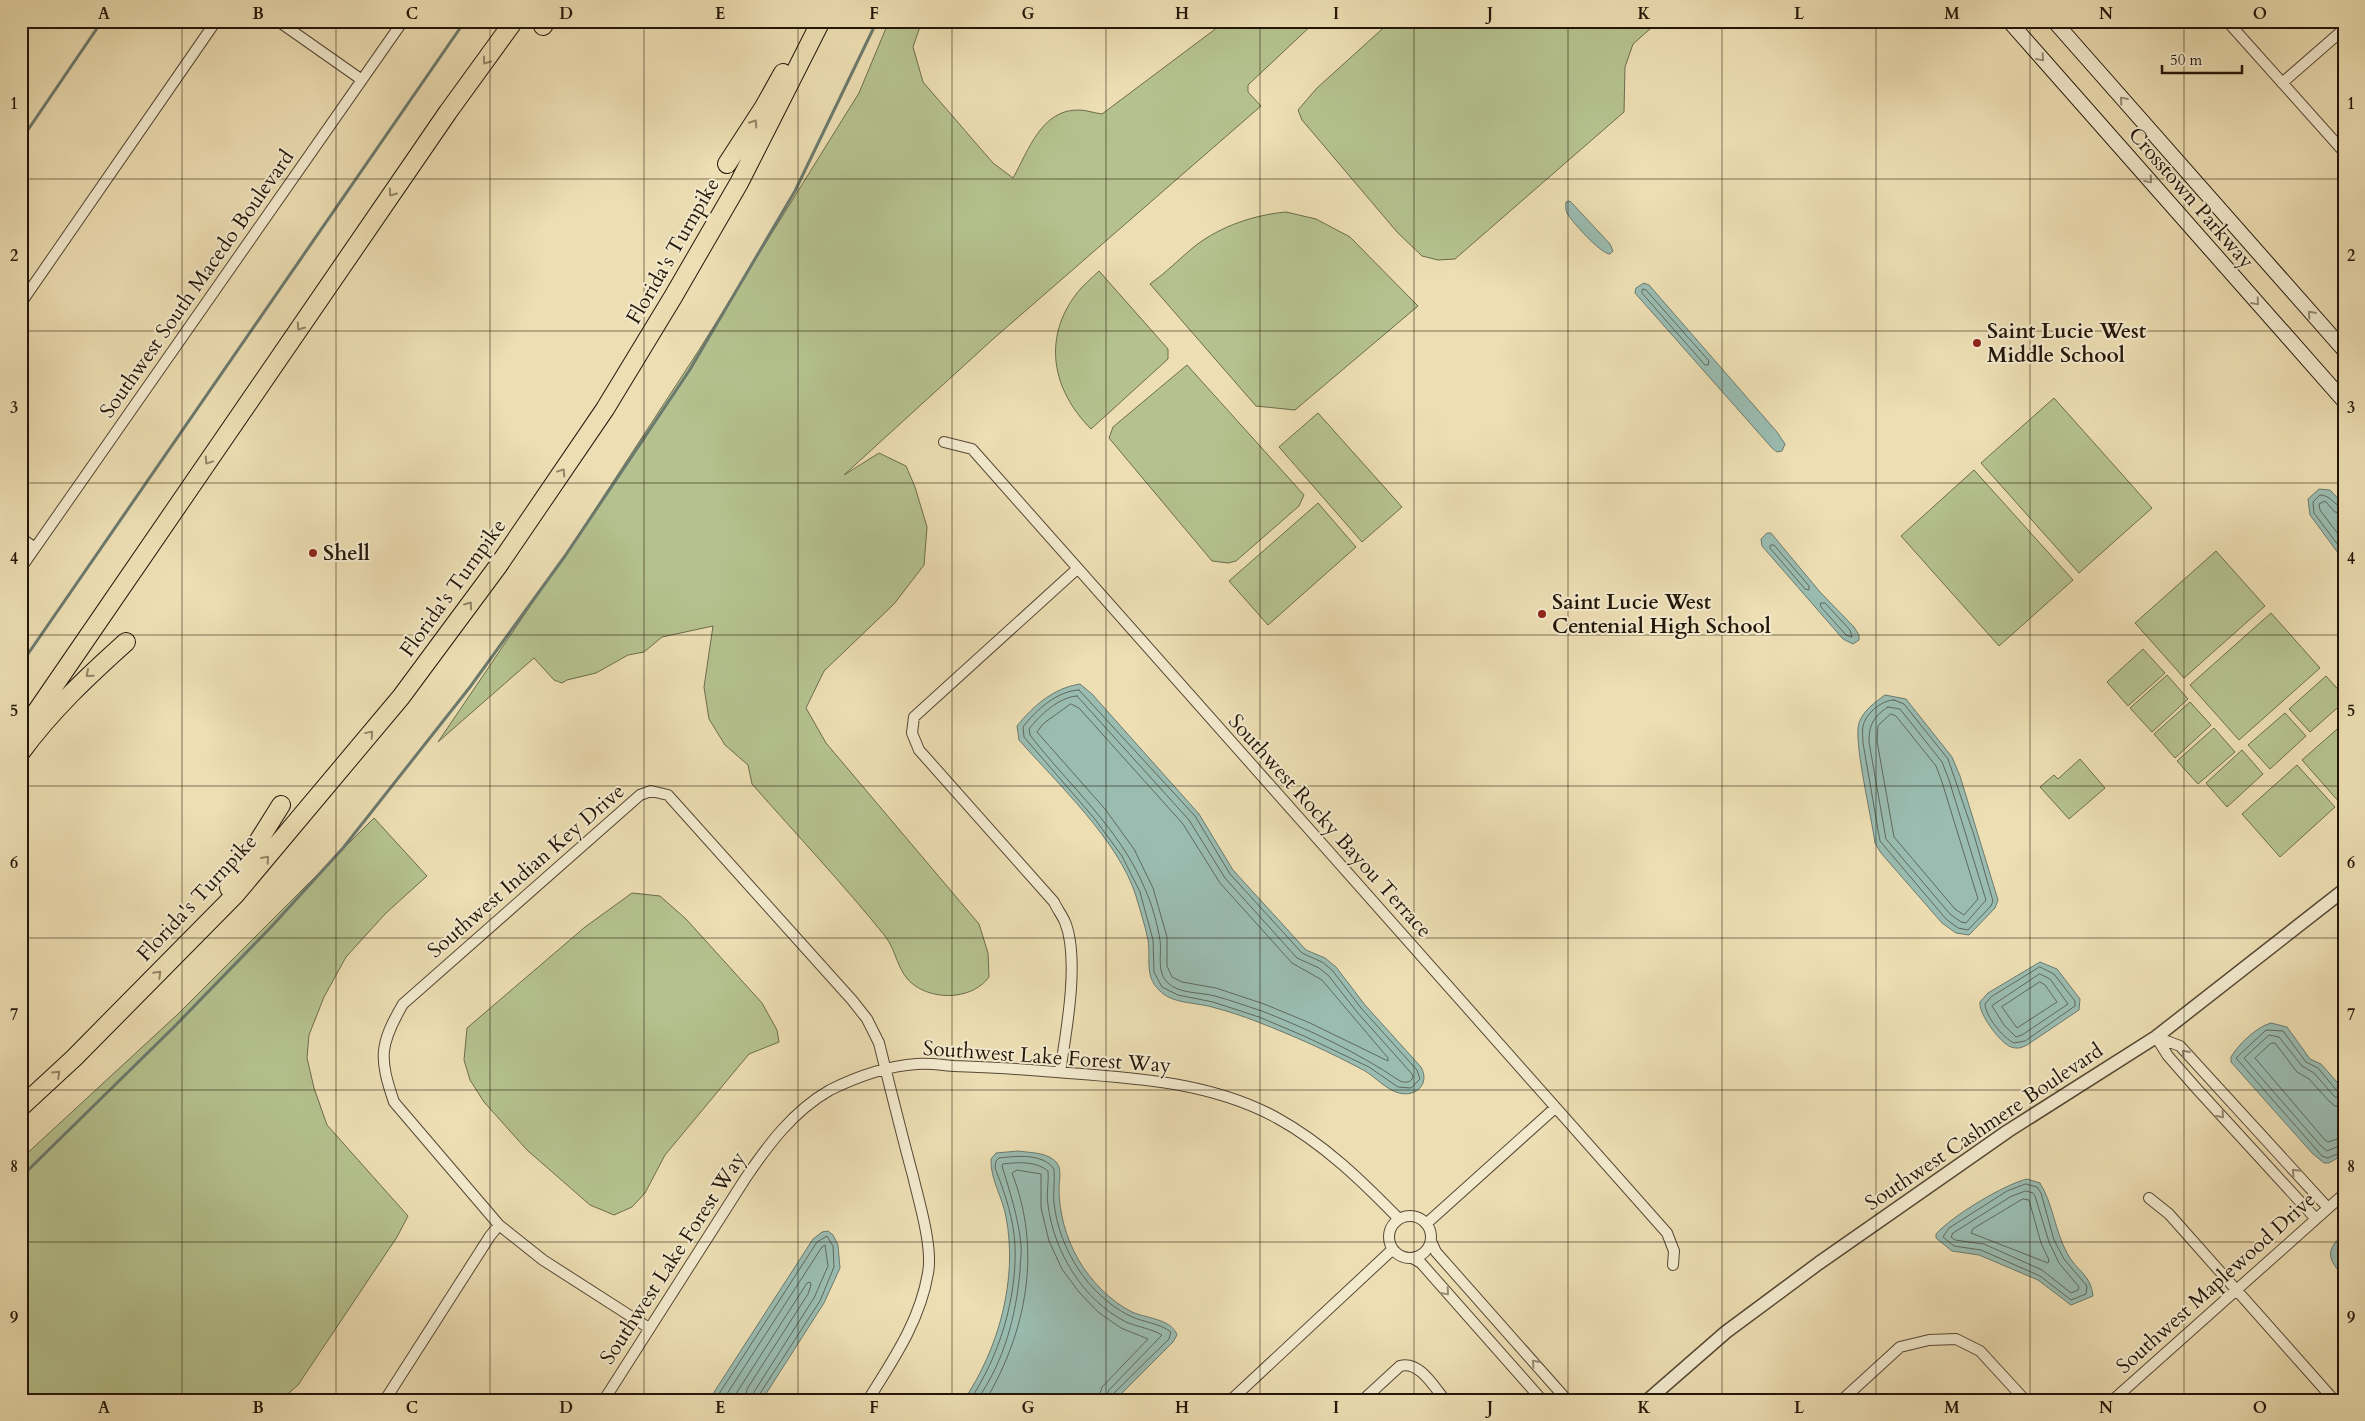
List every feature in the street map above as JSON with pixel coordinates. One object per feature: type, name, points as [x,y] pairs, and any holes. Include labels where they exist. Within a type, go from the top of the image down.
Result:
[{"type":"highway","points":[[21,734],[448,112],[514,21]]},
{"type":"highway","points":[[727,164],[764,107],[815,21]]},
{"type":"highway","name":"Florida's Turnpike","points":[[21,1107],[74,1058],[235,895],[401,697],[498,566],[605,409],[673,298],[739,183],[821,21]]},
{"type":"highway","points":[[21,752],[37,730],[79,683],[126,642]]},
{"type":"highway","points":[[185,946],[234,881],[281,805]]},
{"type":"main road","name":"Crosstown Parkway","points":[[2009,21],[2344,401]]},
{"type":"main road","name":"Crosstown Parkway","points":[[2054,21],[2344,350]]},
{"type":"street","points":[[21,303],[216,21]]},
{"type":"street","points":[[278,21],[362,80]]},
{"type":"street","name":"Southwest South Macedo Boulevard","points":[[21,568],[403,21]]},
{"type":"street","points":[[2227,21],[2344,152]]},
{"type":"street","points":[[2282,83],[2344,30]]},
{"type":"street","name":"Southwest Rocky Bayou Terrace","points":[[944,442],[972,449],[1667,1233],[1674,1251],[1673,1265]]},
{"type":"street","points":[[21,538],[35,548]]},
{"type":"street","points":[[1060,1072],[1071,1001],[1070,950],[1065,923],[1054,902],[920,750],[912,733],[914,717],[1077,569]]},
{"type":"street","name":"Southwest Indian Key Drive","points":[[649,1328],[543,1260],[499,1225],[394,1102],[386,1079],[382,1052],[390,1027],[403,1004],[640,795],[651,791],[668,795],[839,985],[867,1019],[880,1043],[927,1239],[928,1272],[917,1314],[899,1351],[868,1400]]},
{"type":"street","name":"Southwest Cashmere Boulevard","points":[[1648,1400],[1726,1332],[1819,1263],[2008,1131],[2156,1037],[2344,891]]},
{"type":"street","points":[[2156,1037],[2180,1046],[2328,1208]]},
{"type":"street","points":[[2156,1037],[2168,1056],[2196,1088],[2316,1219]]},
{"type":"street","name":"Southwest Lake Forest Way","points":[[604,1400],[749,1173],[786,1126],[808,1104],[831,1090],[886,1069],[917,1064],[1060,1072],[1205,1090],[1239,1101],[1276,1118],[1316,1143],[1360,1179],[1398,1220]]},
{"type":"street","points":[[1426,1224],[1555,1108]]},
{"type":"street","name":"Southwest Maplewood Drive","points":[[2113,1400],[2344,1194]]},
{"type":"street","points":[[2149,1198],[2169,1214],[2334,1400]]},
{"type":"street","points":[[1409,1216],[1416,1217],[1426,1224],[1430,1233],[1430,1241],[1425,1252],[1412,1258],[1405,1258],[1393,1249],[1389,1236],[1393,1224],[1398,1220],[1409,1216]]},
{"type":"street","points":[[385,1400],[490,1236],[499,1225]]},
{"type":"street","points":[[1430,1241],[1436,1252],[1567,1400]]},
{"type":"street","points":[[1231,1400],[1393,1249]]},
{"type":"street","points":[[1412,1258],[1422,1263],[1542,1400]]},
{"type":"street","points":[[1484,1334],[1487,1323],[1495,1319]]},
{"type":"street","points":[[1842,1400],[1900,1347],[1929,1340],[1956,1339],[1980,1352],[2024,1400]]},
{"type":"street","points":[[1363,1400],[1400,1366],[1407,1364],[1415,1366],[1445,1400]]},
{"type":"green space","points":[[889,21],[922,21],[913,47],[923,82],[993,163],[1013,178],[1030,145],[1045,124],[1066,112],[1084,110],[1102,114],[1226,21],[1316,21],[1248,85],[1248,92],[1261,106],[992,340],[844,475],[879,453],[906,466],[915,487],[927,527],[924,565],[894,604],[824,671],[806,708],[826,743],[979,924],[988,953],[989,977],[974,990],[954,995],[933,994],[908,980],[885,936],[752,784],[748,765],[725,745],[709,719],[704,687],[713,626],[662,637],[644,652],[628,655],[596,673],[562,683],[554,680],[534,658],[438,742],[577,537],[699,350],[859,93]]},
{"type":"green space","points":[[1391,21],[1659,21],[1633,44],[1625,67],[1624,112],[1455,259],[1438,260],[1422,256],[1397,232],[1302,120],[1298,110],[1317,88]]},
{"type":"green space","points":[[1286,212],[1316,219],[1350,237],[1418,306],[1295,410],[1256,406],[1150,284],[1195,246],[1227,227],[1250,219]]},
{"type":"green space","points":[[1099,271],[1168,349],[1168,359],[1091,429],[1067,398],[1060,381],[1056,363],[1056,346],[1059,328],[1066,310],[1079,290]]},
{"type":"green space","points":[[1187,365],[1304,495],[1299,506],[1236,561],[1228,563],[1212,561],[1109,438],[1113,427]]},
{"type":"green space","points":[[2054,398],[2152,508],[2079,573],[1981,463]]},
{"type":"green space","points":[[1318,413],[1402,507],[1362,542],[1279,447]]},
{"type":"green space","points":[[1974,470],[2073,580],[1999,646],[1901,536]]},
{"type":"green space","points":[[1318,503],[1356,547],[1268,625],[1229,581]]},
{"type":"green space","points":[[2216,551],[2265,606],[2184,678],[2135,623]]},
{"type":"green space","points":[[2271,613],[2320,668],[2239,740],[2190,685]]},
{"type":"green space","points":[[2143,649],[2165,673],[2128,706],[2107,682]]},
{"type":"green space","points":[[2167,675],[2188,699],[2152,732],[2130,708]]},
{"type":"green space","points":[[2326,676],[2344,696],[2344,702],[2310,732],[2289,709]]},
{"type":"green space","points":[[2190,702],[2211,725],[2175,758],[2154,734]]},
{"type":"green space","points":[[2285,713],[2306,736],[2270,769],[2248,745]]},
{"type":"green space","points":[[2344,723],[2344,800],[2340,803],[2302,760]]},
{"type":"green space","points":[[2214,728],[2235,752],[2198,784],[2177,761]]},
{"type":"green space","points":[[2242,750],[2263,774],[2227,807],[2206,783]]},
{"type":"green space","points":[[2080,759],[2105,788],[2069,819],[2040,787],[2054,775],[2058,779]]},
{"type":"green space","points":[[2297,765],[2335,807],[2280,857],[2242,814]]},
{"type":"green space","points":[[374,818],[427,876],[386,913],[346,957],[324,997],[309,1035],[307,1058],[314,1088],[327,1125],[408,1216],[397,1237],[298,1385],[282,1399],[31,1400],[21,1394],[21,1159],[178,1014]]},
{"type":"green space","points":[[632,893],[660,896],[686,919],[762,1003],[777,1030],[779,1042],[749,1054],[665,1155],[645,1193],[632,1207],[614,1215],[590,1205],[527,1150],[484,1102],[470,1080],[464,1060],[467,1028],[585,927]]},
{"type":"water","points":[[1570,201],[1610,244],[1613,251],[1610,254],[1600,249],[1580,230],[1566,212],[1566,202]]},
{"type":"water","points":[[1644,283],[1649,285],[1777,432],[1785,444],[1782,451],[1777,452],[1772,448],[1635,293],[1636,288]]},
{"type":"water","points":[[2319,489],[2330,490],[2344,505],[2344,561],[2310,515],[2308,499]]},
{"type":"water","points":[[1767,533],[1771,533],[1820,592],[1854,627],[1859,635],[1859,640],[1853,644],[1843,639],[1762,546],[1761,539]]},
{"type":"water","points":[[1080,684],[1092,694],[1199,814],[1233,870],[1306,950],[1325,958],[1336,967],[1365,1005],[1421,1067],[1424,1079],[1419,1089],[1409,1094],[1396,1092],[1365,1071],[1339,1057],[1258,1022],[1212,1007],[1170,998],[1154,985],[1149,966],[1148,940],[1128,875],[1102,834],[1019,740],[1017,726],[1030,711],[1062,689]]},
{"type":"water","points":[[1885,695],[1906,699],[1952,757],[1960,776],[1998,900],[1995,908],[1969,935],[1956,933],[1942,923],[1881,853],[1875,843],[1861,762],[1858,732],[1859,723],[1863,715]]},
{"type":"water","points":[[2040,962],[2057,969],[2080,999],[2079,1010],[2027,1045],[2019,1048],[2011,1047],[2001,1040],[1986,1020],[1980,1007],[1980,1002],[1988,993]]},
{"type":"water","points":[[2271,1023],[2287,1027],[2310,1059],[2321,1064],[2344,1090],[2344,1154],[2329,1163],[2324,1163],[2312,1153],[2231,1062],[2231,1057],[2243,1042],[2259,1028]]},
{"type":"water","points":[[1018,1151],[1044,1155],[1053,1159],[1059,1166],[1062,1216],[1074,1251],[1088,1275],[1116,1302],[1132,1312],[1164,1322],[1177,1335],[1173,1342],[1115,1400],[964,1400],[987,1358],[996,1336],[1007,1288],[1009,1241],[1006,1217],[992,1174],[991,1159],[996,1153]]},
{"type":"water","points":[[2027,1179],[2040,1183],[2048,1200],[2063,1245],[2071,1259],[2086,1277],[2093,1296],[2071,1305],[2038,1280],[1979,1255],[1952,1251],[1936,1238],[1936,1234],[1965,1210],[1992,1194]]},
{"type":"water","points":[[828,1231],[833,1235],[838,1245],[840,1268],[824,1303],[762,1400],[709,1400],[813,1239],[822,1232]]},
{"type":"water","points":[[2344,1234],[2344,1277],[2334,1265],[2330,1255],[2333,1245]]},
{"type":"waterway","points":[[21,140],[102,21]]},
{"type":"waterway","points":[[21,664],[465,21]]},
{"type":"waterway","points":[[21,1177],[173,1028],[272,926],[343,848],[470,687],[565,556],[689,371],[795,191],[877,21]]},
{"type":"place","name":"Saint Lucie West Middle School","points":[[1977,343]]},
{"type":"place","name":"Shell","points":[[313,553]]},
{"type":"place","name":"Saint Lucie West Centenial High School","points":[[1542,614]]}]
